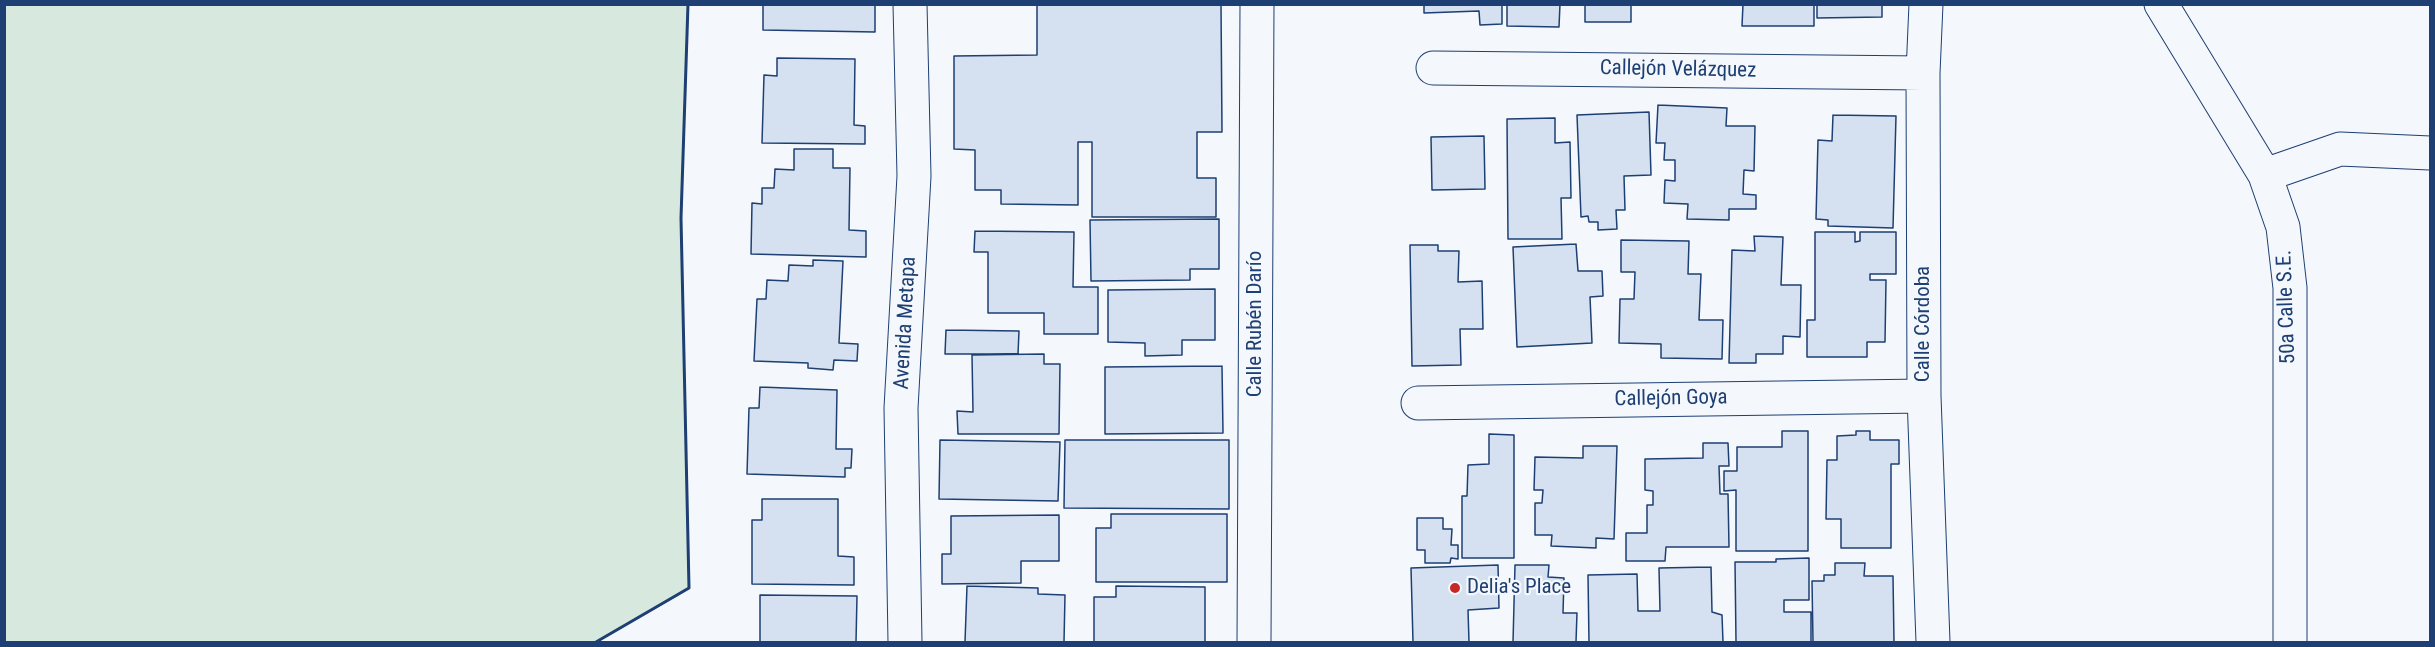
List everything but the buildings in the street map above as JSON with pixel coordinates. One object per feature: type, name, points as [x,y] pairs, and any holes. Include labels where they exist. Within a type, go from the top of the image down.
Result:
[{"type":"street","name":"Avenida Metapa","points":[[905,642],[901,408],[914,176],[910,4]]},
{"type":"street","name":"Calle Rubén Darío","points":[[1254,642],[1257,4]]},
{"type":"street","name":"Calle Córdoba","points":[[1926,4],[1923,73],[1924,396],[1933,642]]},
{"type":"street","name":"50a Calle S.E.","points":[[2161,4],[2265,175],[2283,227],[2290,288],[2290,642]]},
{"type":"street","name":"Callejón Velázquez","points":[[1433,68],[1923,73]]},
{"type":"street","points":[[2265,175],[2340,149],[2430,153]]},
{"type":"street","name":"Callejón Goya","points":[[1418,403],[1924,396]]},
{"type":"shaded area","points":[[4,5],[688,5],[681,218],[689,588],[596,642],[5,642]]},
{"type":"wall","points":[[596,642],[689,588],[681,218],[688,4]]},
{"type":"place","name":"Delia's Place","points":[[1455,588]]}]
